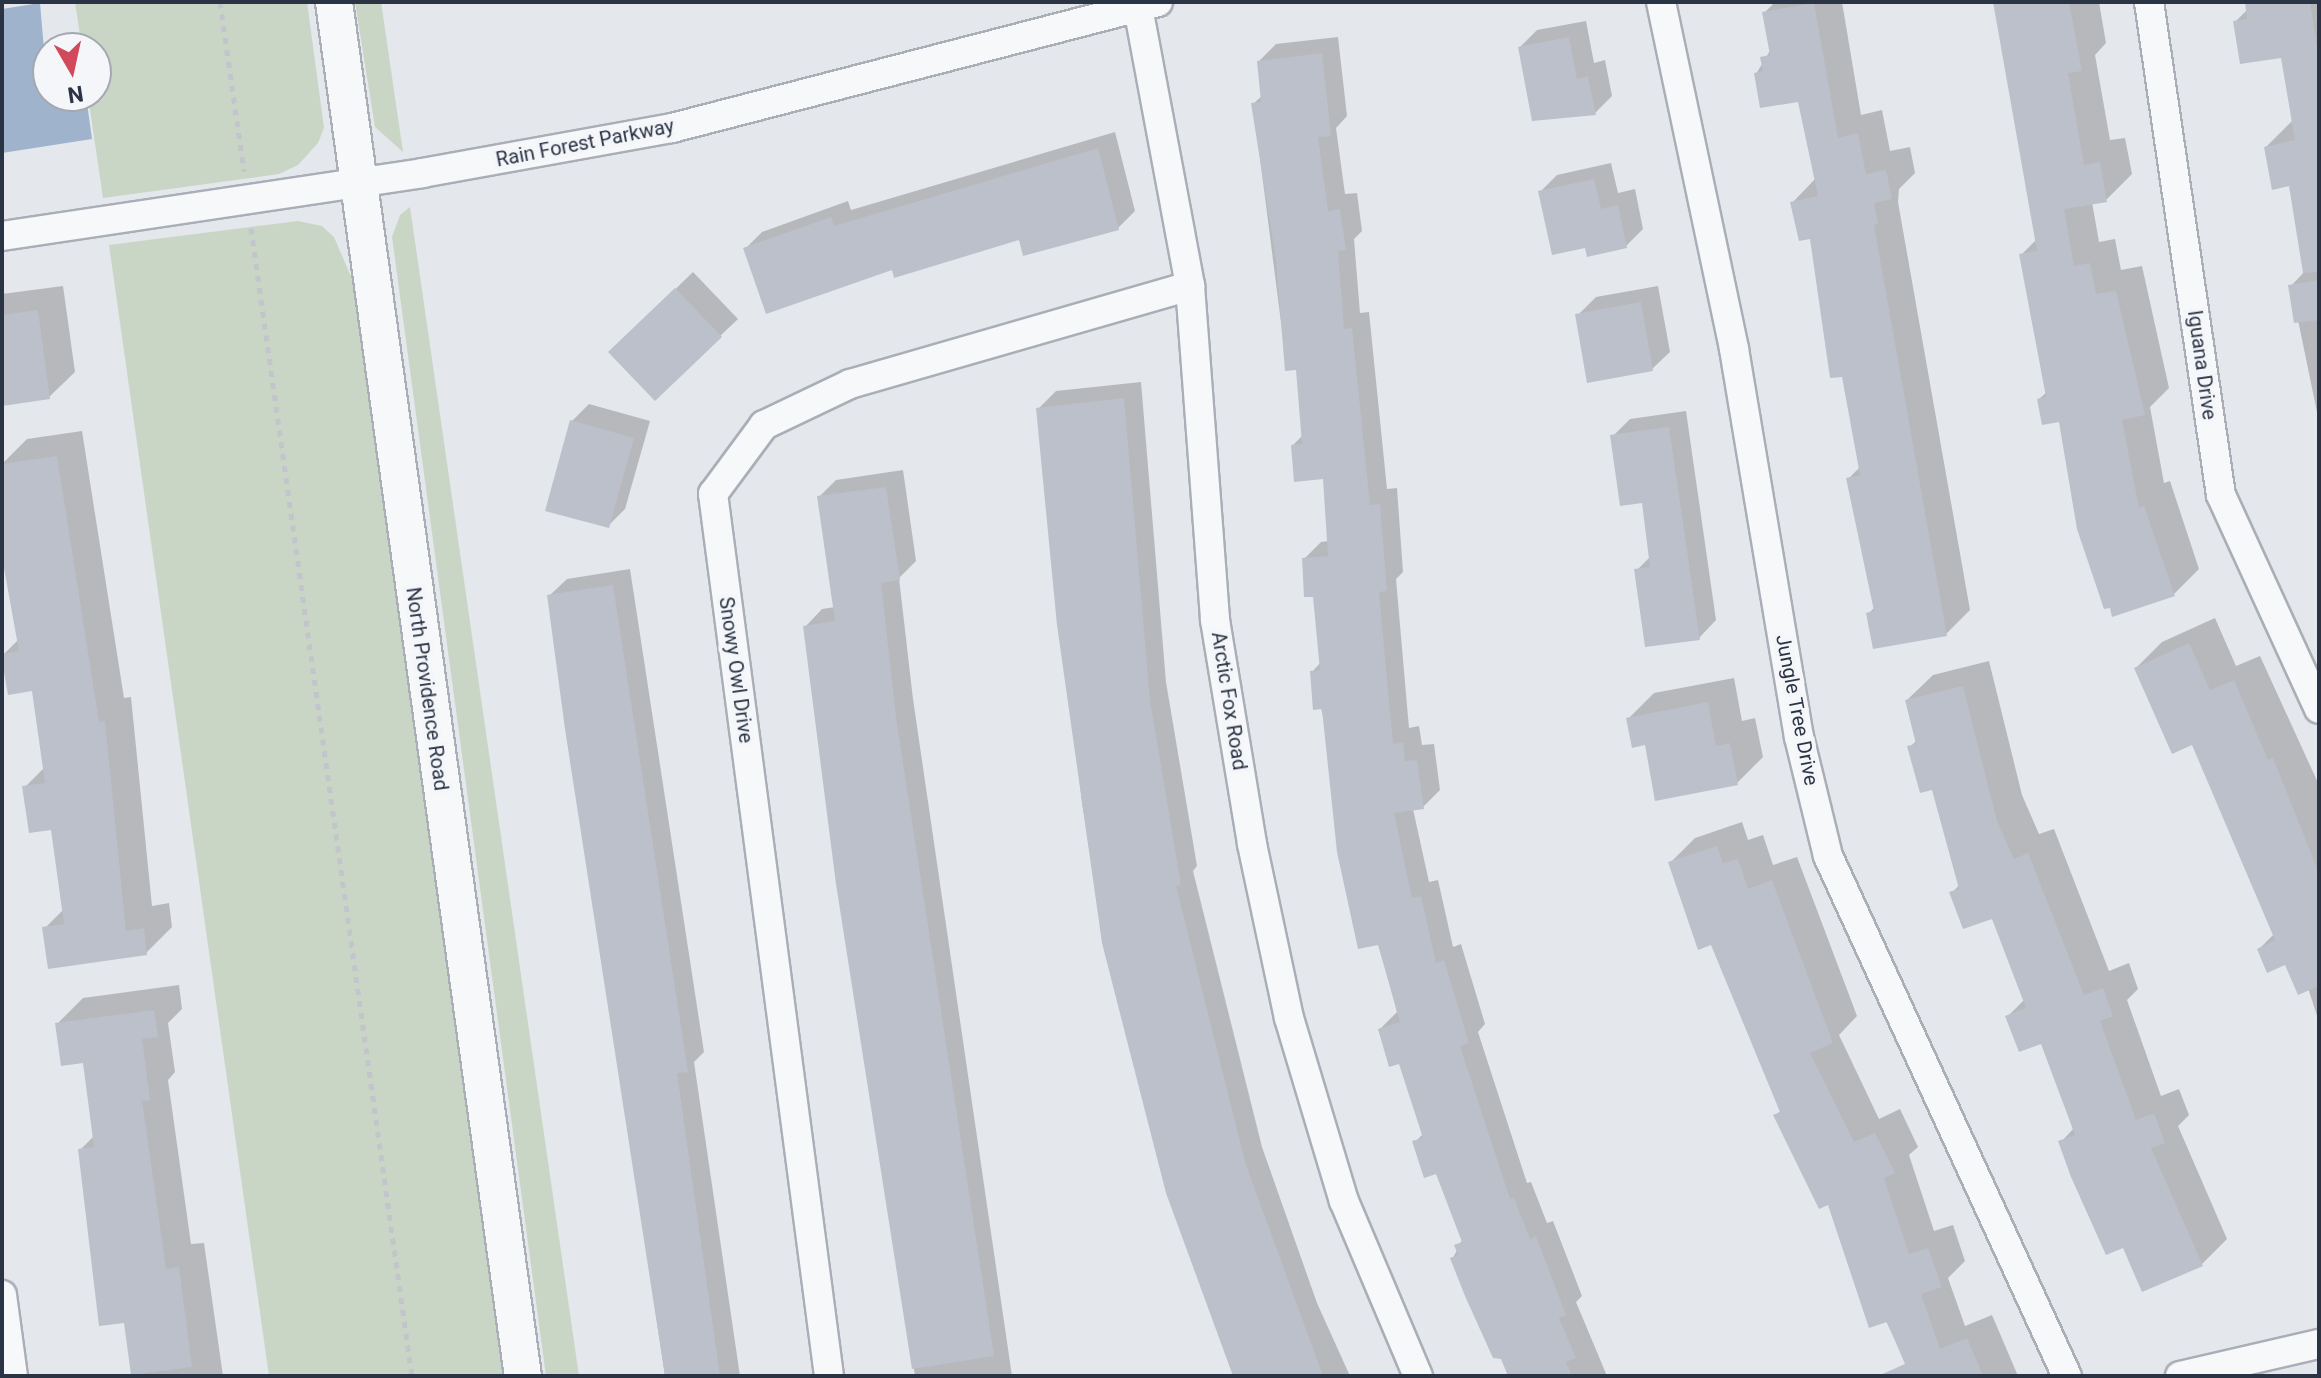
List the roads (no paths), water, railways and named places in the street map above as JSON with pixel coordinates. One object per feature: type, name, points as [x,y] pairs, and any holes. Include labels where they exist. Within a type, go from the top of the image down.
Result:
[{"type":"street","name":"North Providence Road","points":[[334,2],[523,1376]]},
{"type":"street","name":"Jungle Tree Drive","points":[[1661,2],[1734,349],[1799,737],[1828,856],[2067,1376]]},
{"type":"street","name":"Iguana Drive","points":[[2149,2],[2221,495],[2319,709]]},
{"type":"street","name":"Rain Forest Parkway","points":[[2,236],[358,183],[672,128],[1144,3]]},
{"type":"street","name":"Arctic Fox Road","points":[[1144,3],[1190,286],[1215,620],[1285,1004],[1344,1201],[1418,1376]]},
{"type":"street","name":"Snowy Owl Drive","points":[[829,1376],[713,494],[764,425],[850,384],[1190,286]]},
{"type":"street","points":[[2,1295],[13,1376]]},
{"type":"street","points":[[2180,1376],[2319,1344]]},
{"type":"water","points":[[40,3],[42,32],[32,32],[32,112],[88,112],[92,139],[2,153],[2,9]]}]
